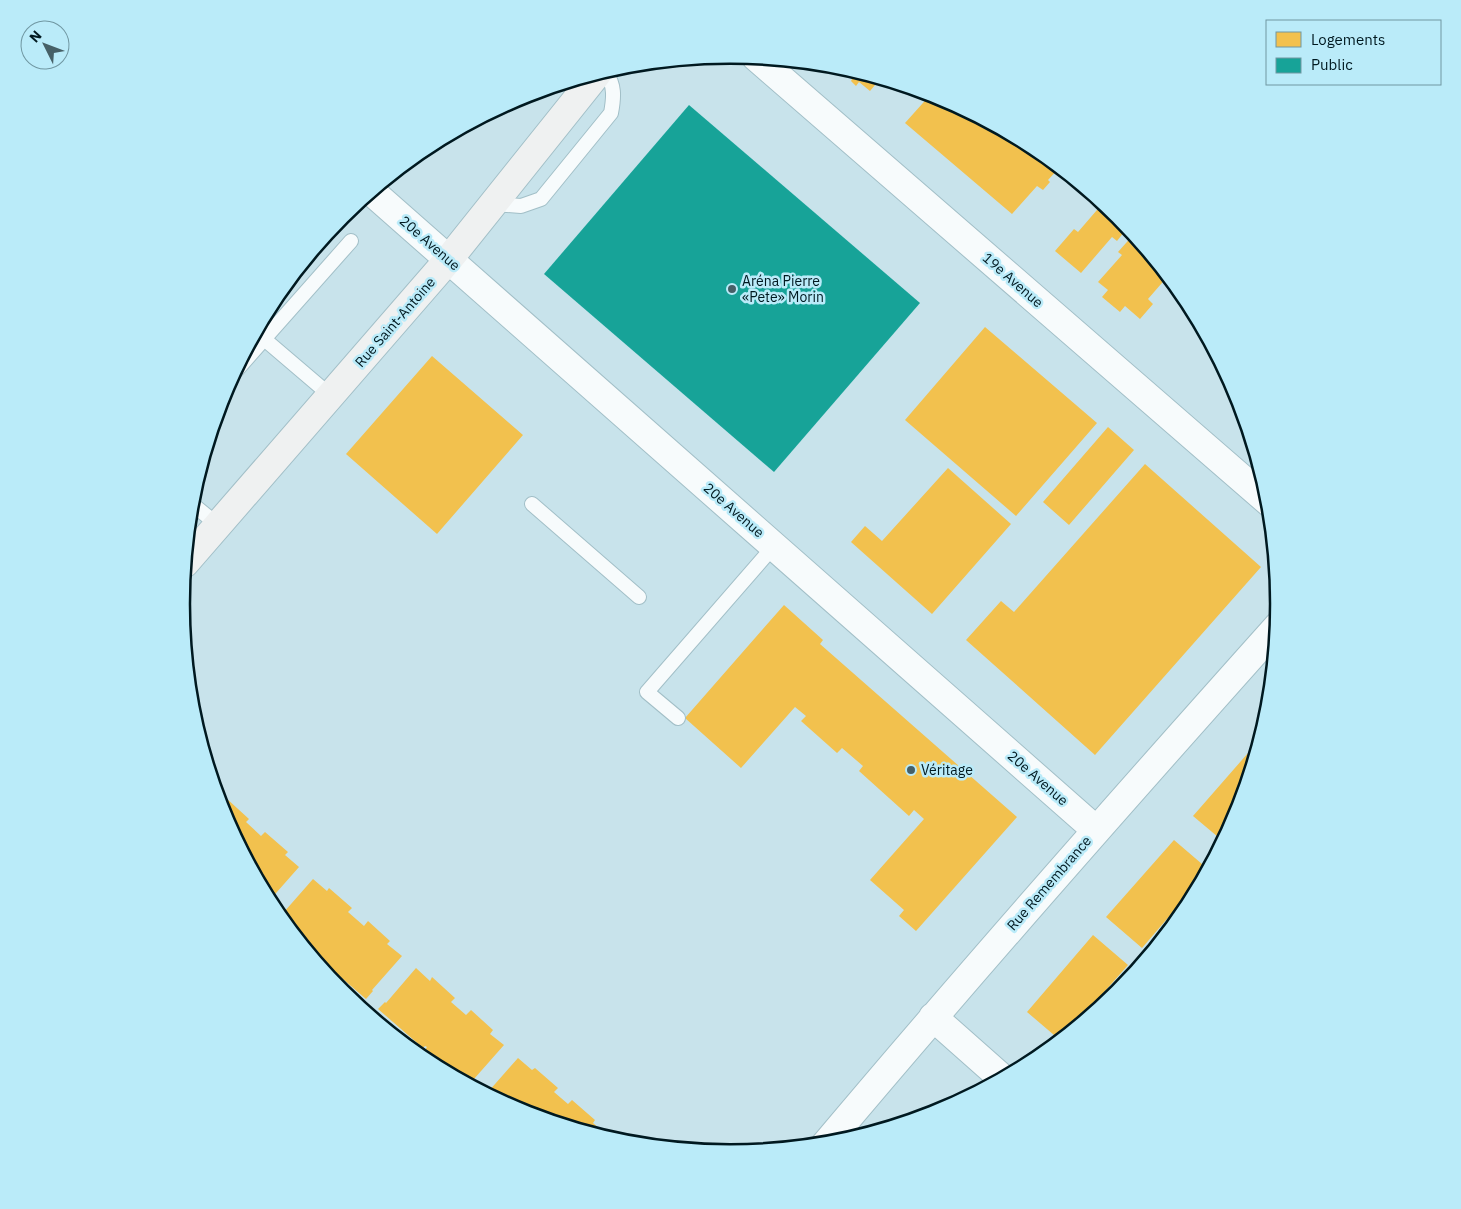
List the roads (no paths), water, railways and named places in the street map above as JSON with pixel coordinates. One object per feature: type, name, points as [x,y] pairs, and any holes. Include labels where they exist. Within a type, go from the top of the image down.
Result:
[{"type":"street","name":"19e Avenue","points":[[764,65],[1260,494]]},
{"type":"street","name":"Rue Saint-Antoine","points":[[192,555],[449,259],[590,82]]},
{"type":"street","name":"20e Avenue","points":[[376,196],[1096,830]]},
{"type":"street","name":"Rue Remembrance","points":[[833,1136],[932,1017],[1270,635]]},
{"type":"street","points":[[932,1017],[998,1075]]},
{"type":"lane","points":[[493,204],[522,206],[541,198],[611,113],[614,97],[609,78]]},
{"type":"lane","points":[[262,334],[351,241]]},
{"type":"lane","points":[[261,337],[331,396]]},
{"type":"lane","points":[[532,504],[639,597]]},
{"type":"lane","points":[[198,509],[218,525]]},
{"type":"lane","points":[[678,718],[647,692],[774,546]]},
{"type":"place","name":"Aréna Pierre «Pete» Morin","points":[[732,289]]},
{"type":"place","name":"Véritage","points":[[911,770]]}]
